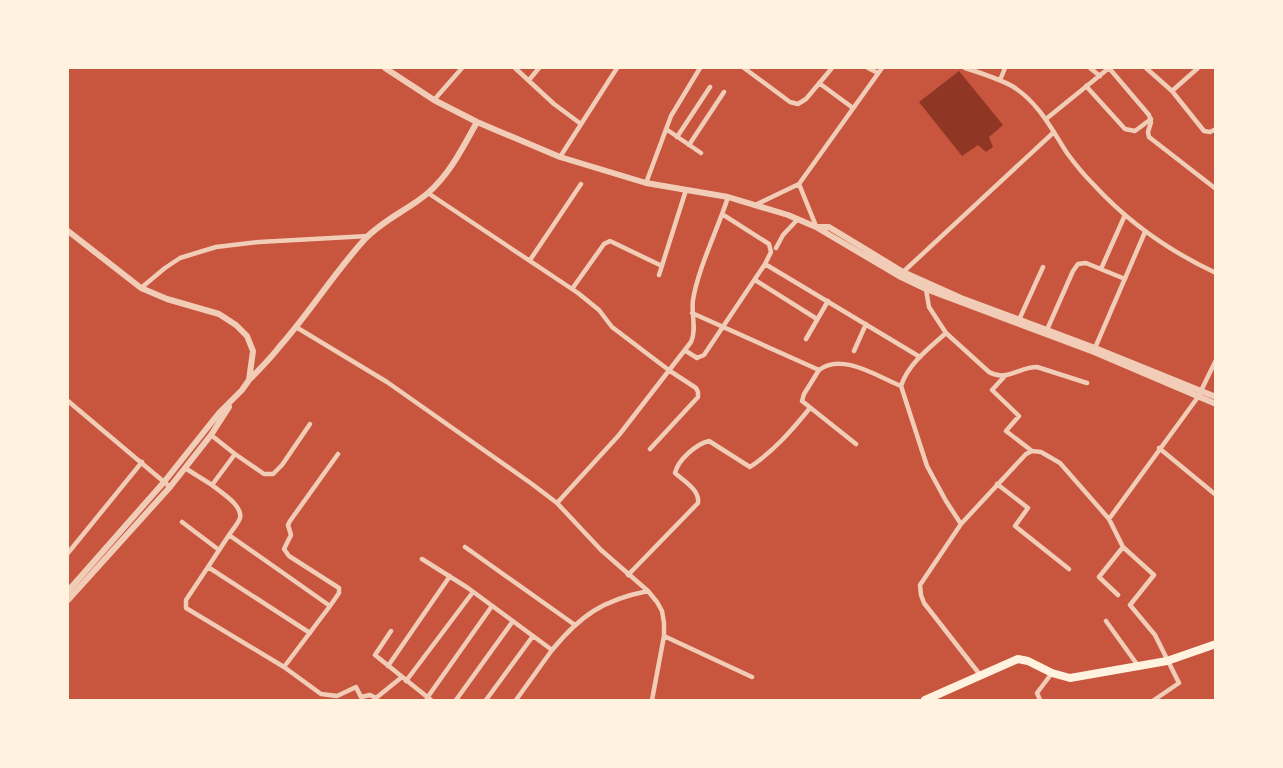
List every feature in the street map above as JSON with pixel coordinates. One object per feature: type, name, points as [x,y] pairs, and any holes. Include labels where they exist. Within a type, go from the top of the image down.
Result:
[{"type":"main road","points":[[925,700],[1018,659],[1070,678],[1167,661],[1215,644]]},
{"type":"street","points":[[385,68],[434,100],[477,122],[560,157],[646,183],[728,197],[798,219],[816,226],[926,289],[1095,348],[1199,394],[1215,404]]},
{"type":"street","points":[[434,100],[462,68]]},
{"type":"street","points":[[515,68],[554,104],[581,124]]},
{"type":"street","points":[[529,80],[539,68]]},
{"type":"street","points":[[560,157],[617,68]]},
{"type":"street","points":[[646,183],[678,102],[700,68]]},
{"type":"street","points":[[744,68],[794,104],[802,102],[832,68]]},
{"type":"street","points":[[868,68],[878,73]]},
{"type":"street","points":[[755,205],[799,184],[882,68]]},
{"type":"street","points":[[965,68],[1000,80],[1023,94],[1046,119],[1080,170],[1125,215],[1145,232],[1182,256],[1215,273]]},
{"type":"street","points":[[1000,80],[1005,68]]},
{"type":"street","points":[[1090,68],[1100,76]]},
{"type":"street","points":[[1046,119],[1109,68],[1151,119]]},
{"type":"street","points":[[1146,68],[1172,91],[1204,131],[1210,132],[1215,129]]},
{"type":"street","points":[[1172,91],[1198,68]]},
{"type":"street","points":[[819,83],[853,108]]},
{"type":"street","points":[[1086,86],[1128,131],[1135,130],[1151,119]]},
{"type":"street","points":[[677,137],[711,87]]},
{"type":"street","points":[[689,145],[724,92]]},
{"type":"street","points":[[1151,119],[1148,135],[1152,140],[1215,189]]},
{"type":"street","points":[[68,591],[167,484],[185,468],[211,435],[230,404],[296,327],[321,291],[368,236],[380,225],[428,193],[447,174],[477,122]]},
{"type":"street","points":[[666,129],[701,153]]},
{"type":"street","points":[[901,274],[1054,132]]},
{"type":"street","points":[[530,260],[581,184]]},
{"type":"street","points":[[799,184],[816,226]]},
{"type":"street","points":[[659,275],[686,190]]},
{"type":"street","points":[[428,193],[572,289],[599,310],[612,327],[696,388],[699,392],[698,397],[650,448]]},
{"type":"street","points":[[557,503],[619,435],[686,351],[694,336],[692,313],[696,290],[728,197]]},
{"type":"street","points":[[686,351],[694,357],[701,357],[755,280],[771,252],[769,244],[722,214]]},
{"type":"street","points":[[1101,269],[1125,215]]},
{"type":"street","points":[[776,248],[783,235],[798,219]]},
{"type":"street","points":[[68,231],[141,288],[167,299],[219,314],[236,325],[247,336],[253,351],[249,380]]},
{"type":"street","points":[[1095,348],[1145,232]]},
{"type":"street","points":[[141,288],[180,258],[216,247],[259,242],[368,236]]},
{"type":"street","points":[[572,289],[604,244],[610,241],[662,266]]},
{"type":"street","points":[[1046,332],[1075,267],[1082,262],[1125,279]]},
{"type":"street","points":[[765,264],[920,357]]},
{"type":"street","points":[[1019,322],[1043,267]]},
{"type":"street","points":[[901,274],[1019,322]]},
{"type":"street","points":[[755,280],[817,319]]},
{"type":"street","points":[[926,289],[929,307],[946,333],[989,372],[998,377],[1004,377]]},
{"type":"street","points":[[806,339],[828,301]]},
{"type":"street","points":[[692,313],[819,370]]},
{"type":"street","points":[[854,351],[866,324]]},
{"type":"street","points":[[296,327],[387,382],[517,473],[557,503],[601,550],[648,591],[662,612],[664,636],[652,700]]},
{"type":"street","points":[[1046,332],[1199,394],[1215,398]]},
{"type":"street","points":[[946,333],[920,357],[904,376],[902,387],[927,465],[961,524]]},
{"type":"street","points":[[1109,519],[1199,394],[1215,360]]},
{"type":"street","points":[[856,444],[810,408],[802,398],[819,370],[832,363],[848,365],[902,387]]},
{"type":"street","points":[[1088,383],[1037,367],[1021,369],[1004,377],[992,390],[1019,416],[1006,431],[1032,451],[1049,455],[1060,463],[1109,519],[1123,547],[1154,575],[1130,605],[1155,635],[1179,683],[1154,700]]},
{"type":"street","points":[[68,401],[167,484]]},
{"type":"street","points":[[68,600],[167,484],[219,413],[230,404]]},
{"type":"street","points":[[628,575],[698,503],[699,498],[696,492],[675,473],[676,466],[701,443],[709,441],[750,467],[788,435],[810,408]]},
{"type":"street","points":[[211,435],[264,474],[273,474],[282,465],[310,424]]},
{"type":"street","points":[[1159,448],[1215,495]]},
{"type":"street","points":[[981,676],[924,603],[920,585],[961,524],[1020,459],[1032,451]]},
{"type":"street","points":[[212,486],[235,454]]},
{"type":"street","points":[[284,667],[339,593],[339,588],[286,553],[284,549],[291,535],[288,525],[290,521],[338,454]]},
{"type":"street","points":[[68,553],[142,462]]},
{"type":"street","points":[[185,468],[212,486],[234,504],[240,513],[240,518],[186,600],[186,608],[284,667],[321,694],[336,696],[356,687],[361,697],[370,695],[376,698],[404,679],[473,592]]},
{"type":"street","points":[[997,484],[1028,508],[1015,526],[1069,569]]},
{"type":"street","points":[[182,522],[219,550]]},
{"type":"street","points":[[229,535],[330,606]]},
{"type":"street","points":[[465,546],[575,625]]},
{"type":"street","points":[[1118,595],[1099,577],[1123,547]]},
{"type":"street","points":[[422,559],[473,592],[552,650]]},
{"type":"street","points":[[208,567],[309,633]]},
{"type":"street","points":[[387,666],[450,576]]},
{"type":"street","points":[[516,700],[552,650],[575,625],[609,601],[648,591]]},
{"type":"street","points":[[391,631],[375,655],[429,699],[492,606]]},
{"type":"street","points":[[456,700],[513,621]]},
{"type":"street","points":[[1106,621],[1139,667]]},
{"type":"street","points":[[486,700],[533,636]]},
{"type":"street","points":[[664,636],[752,676]]},
{"type":"street","points":[[1040,700],[1038,689],[1052,673]]},
{"type":"shaded area","points":[[959,71],[1003,125],[989,137],[993,147],[986,152],[978,145],[962,156],[919,102]]}]
